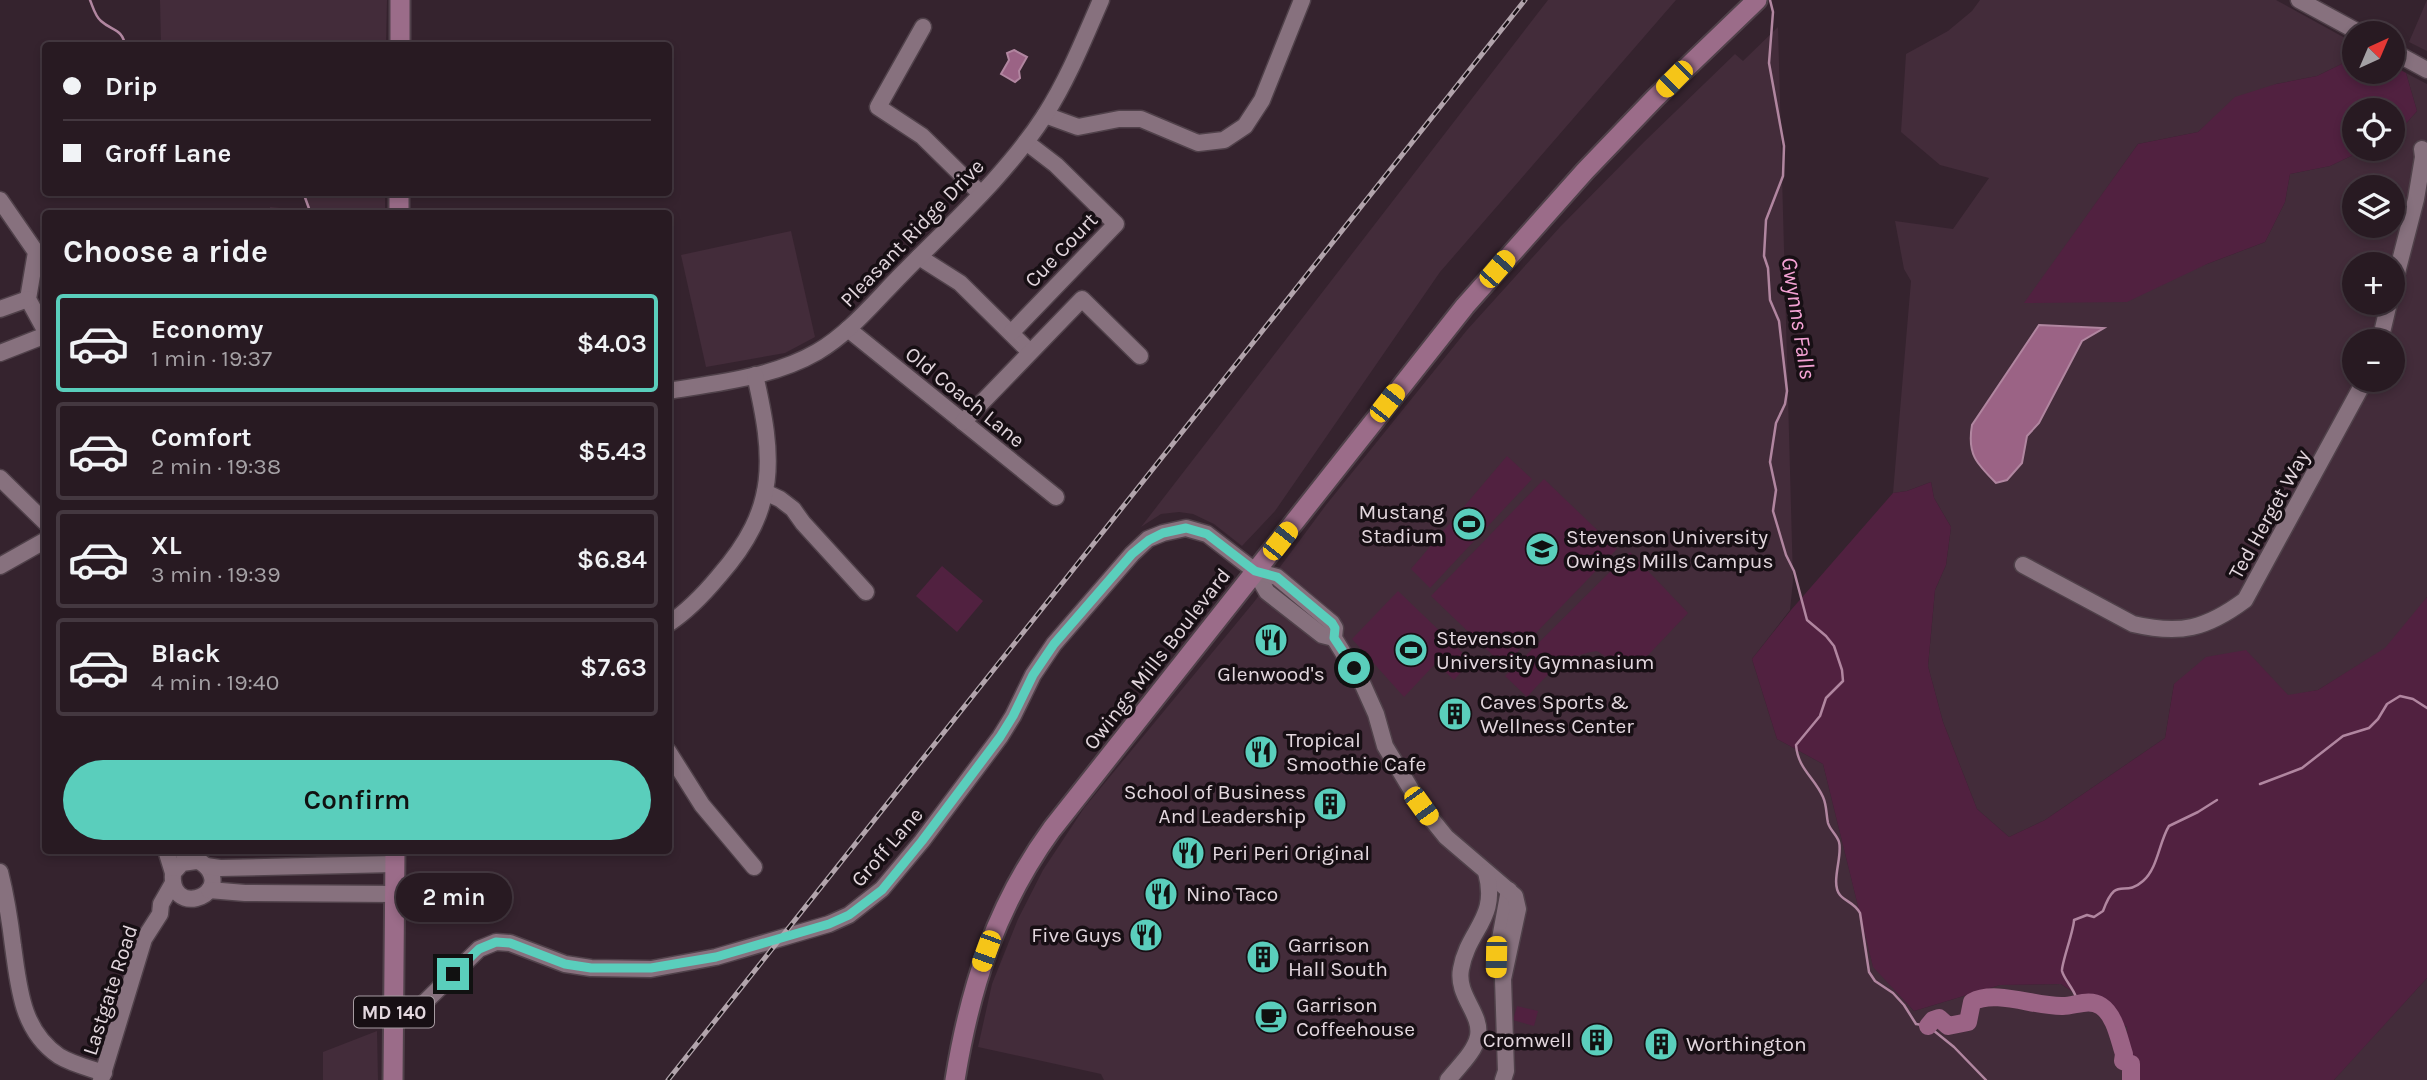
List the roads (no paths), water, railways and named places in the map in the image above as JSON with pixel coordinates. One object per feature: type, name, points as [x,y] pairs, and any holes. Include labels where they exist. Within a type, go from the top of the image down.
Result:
[{"type":"main road","points":[[400,0],[400,42]]},
{"type":"main road","name":"Owings Mills Boulevard","points":[[955,1080],[968,1010],[999,920],[1024,872],[1070,805],[1402,383],[1497,269],[1594,162],[1757,0]]},
{"type":"main road","name":"MD 140","points":[[393,1080],[395,857]]},
{"type":"street","name":"Pleasant Ridge Drive","points":[[672,390],[755,375],[817,352],[848,329],[981,194],[1026,142],[1045,115],[1080,50],[1101,0]]},
{"type":"street","points":[[1045,115],[1078,127],[1119,118],[1141,119],[1198,143],[1224,140],[1245,126],[1262,100],[1302,0]]},
{"type":"street","points":[[2300,0],[2342,23]]},
{"type":"street","points":[[923,27],[878,107],[922,136],[981,194]]},
{"type":"street","points":[[2405,58],[2427,70]]},
{"type":"street","name":"Cue Court","points":[[1011,333],[1116,224],[1056,165],[1026,142]]},
{"type":"street","points":[[2403,252],[2423,178],[2413,168],[2425,149]]},
{"type":"street","points":[[0,200],[36,252],[28,299],[42,325]]},
{"type":"street","points":[[919,257],[960,283],[1030,352]]},
{"type":"street","points":[[0,309],[28,299]]},
{"type":"street","points":[[963,422],[1082,299],[1140,356]]},
{"type":"street","name":"Old Coach Lane","points":[[848,329],[1056,497]]},
{"type":"street","points":[[0,353],[42,335]]},
{"type":"street","points":[[672,621],[708,590],[740,549],[755,523],[765,492],[769,445],[755,375]]},
{"type":"street","name":"Ted Herget Way","points":[[2024,565],[2133,624],[2177,630],[2199,627],[2218,618],[2245,600],[2358,392]]},
{"type":"street","points":[[0,478],[42,519]]},
{"type":"street","points":[[765,492],[793,509],[866,592]]},
{"type":"street","name":"Groff Lane","points":[[394,1017],[409,1013],[422,1005],[479,949],[496,942],[510,943],[565,964],[591,968],[651,968],[716,957],[829,924],[849,915],[882,890],[922,841],[1000,737],[1033,675],[1054,644],[1143,544],[1171,530],[1193,529],[1212,538],[1255,571]]},
{"type":"street","points":[[0,566],[42,542]]},
{"type":"street","points":[[1255,571],[1277,577],[1332,623],[1335,628],[1334,638],[1363,685],[1376,714],[1385,746],[1421,806],[1446,837],[1515,896],[1518,907],[1505,965],[1503,995],[1506,1071],[1503,1080]]},
{"type":"street","points":[[1255,571],[1266,592],[1322,635],[1334,638]]},
{"type":"street","points":[[1303,620],[1314,607]]},
{"type":"street","points":[[672,757],[702,805],[754,867]]},
{"type":"street","points":[[167,854],[179,894],[188,899],[200,898],[209,890],[212,879],[201,863],[187,854]]},
{"type":"street","points":[[173,878],[182,863],[201,863],[220,868],[395,857]]},
{"type":"street","points":[[0,872],[7,955],[23,1008],[37,1035],[48,1047],[69,1061],[103,1076]]},
{"type":"street","points":[[1448,1080],[1478,1038],[1477,1023],[1460,987],[1460,978],[1463,959],[1488,912],[1490,886],[1486,872]]},
{"type":"street","name":"Lastgate Road","points":[[103,1076],[145,939],[160,914],[161,904],[173,878]]},
{"type":"street","points":[[209,890],[244,893],[394,894]]},
{"type":"street","name":"Lastgate Road","points":[[160,914],[188,899]]},
{"type":"waterway","points":[[90,0],[99,19],[119,33],[124,42]]},
{"type":"waterway","name":"Gwynns Falls","points":[[1770,0],[1773,12],[1769,63],[1784,146],[1783,176],[1766,220],[1764,256],[1768,268],[1770,300],[1779,321],[1787,391],[1785,404],[1776,423],[1770,462],[1776,490],[1773,511],[1786,555],[1794,571],[1807,620],[1834,646],[1843,681],[1826,698],[1820,716],[1796,745],[1797,753],[1823,797],[1828,823],[1839,842],[1837,890],[1860,913],[1869,972],[1875,981],[1893,993],[1904,1005],[1916,1024],[1928,1026],[1954,1047],[1986,1080]]},
{"type":"waterway","points":[[304,196],[310,210]]},
{"type":"waterway","points":[[2260,784],[2302,768],[2343,736],[2369,728],[2387,704],[2400,696],[2413,699],[2427,708]]},
{"type":"waterway","points":[[2070,1006],[2076,997],[2062,971],[2074,920],[2087,915],[2094,917],[2103,911],[2112,893],[2121,888],[2136,886],[2143,881],[2152,869],[2169,826],[2217,800]]},
{"type":"waterway","name":"Gwynns Falls","points":[[1928,1026],[1939,1018],[1948,1026],[1968,1022],[1972,1002],[1981,998],[2004,998],[2052,1006],[2087,1002],[2096,1004],[2106,1010],[2113,1021],[2124,1054],[2123,1061],[2131,1064],[2131,1080]]},
{"type":"railway","points":[[668,1080],[1525,0]]},
{"type":"place","name":"Mustang Stadium","points":[[1469,524]]},
{"type":"place","name":"Stevenson University Owings Mills Campus","points":[[1542,549]]},
{"type":"place","name":"Glenwood's","points":[[1271,640]]},
{"type":"place","name":"Stevenson University Gymnasium","points":[[1411,650]]},
{"type":"place","name":"Caves Sports & Wellness Center","points":[[1455,714]]},
{"type":"place","name":"Tropical Smoothie Cafe","points":[[1261,752]]},
{"type":"place","name":"School of Business And Leadership","points":[[1330,804]]},
{"type":"place","name":"Peri Peri Original","points":[[1188,853]]},
{"type":"place","name":"Nino Taco","points":[[1161,894]]},
{"type":"place","name":"Five Guys","points":[[1146,935]]},
{"type":"place","name":"Garrison Hall South","points":[[1263,957]]},
{"type":"place","name":"Garrison Coffeehouse","points":[[1271,1017]]},
{"type":"place","name":"Cromwell","points":[[1597,1040]]},
{"type":"place","name":"Worthington","points":[[1661,1044]]}]
